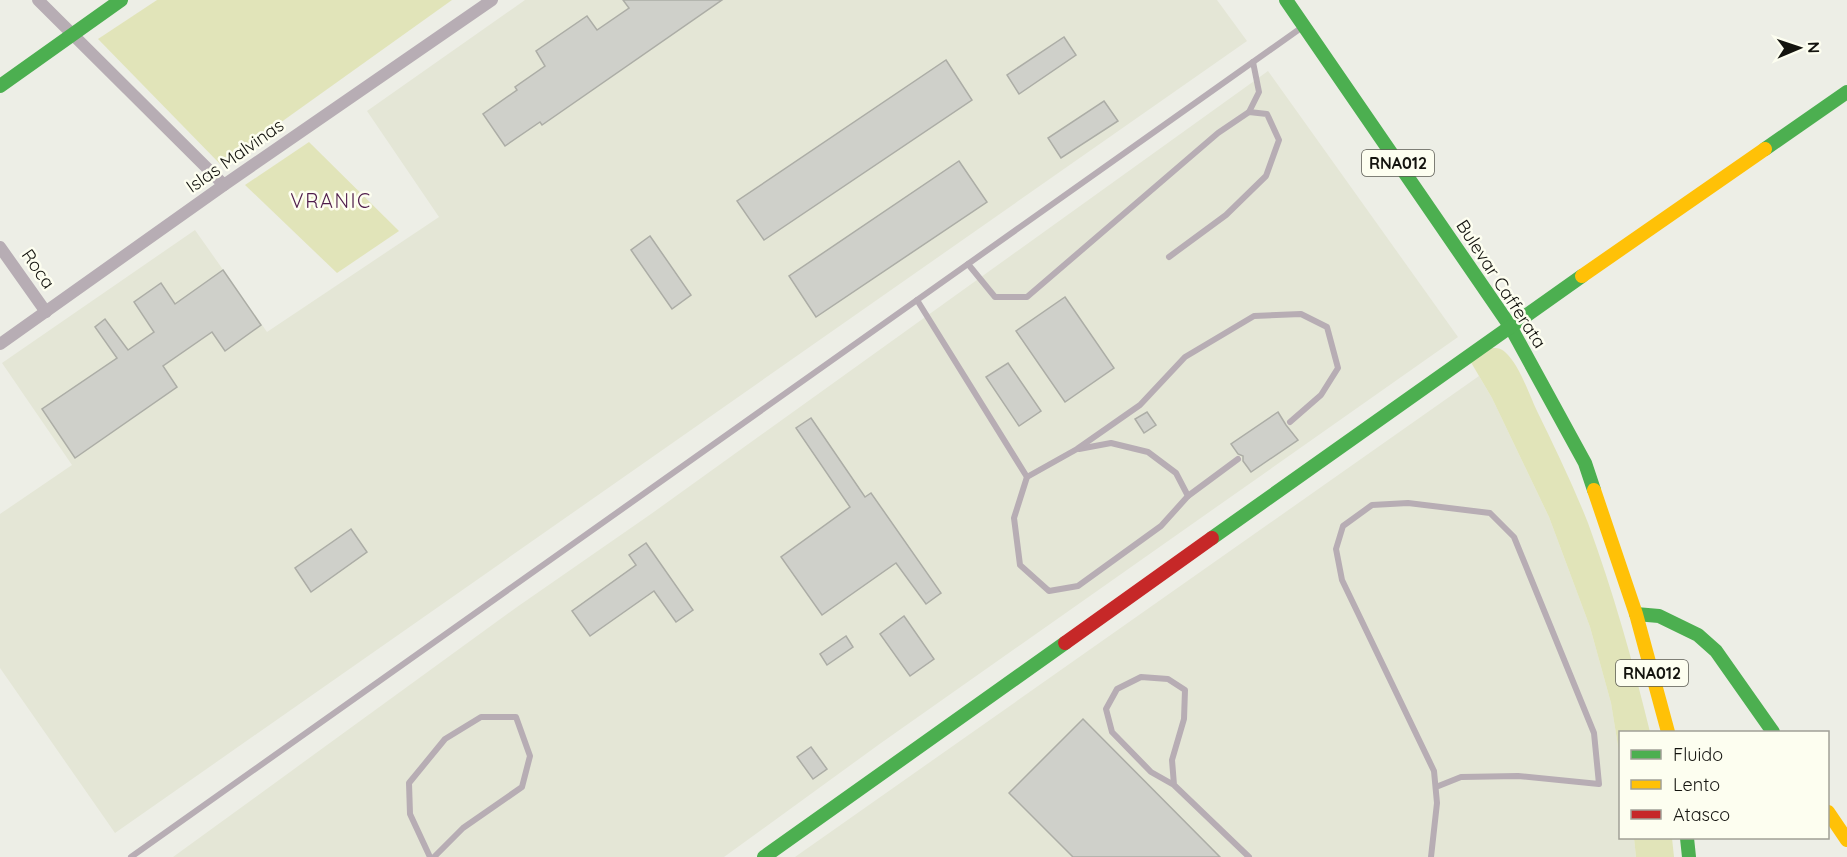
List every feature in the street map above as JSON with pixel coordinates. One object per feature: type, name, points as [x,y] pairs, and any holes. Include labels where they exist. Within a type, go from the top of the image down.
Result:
[{"type":"main road","points":[[0,86],[121,0]]},
{"type":"main road","name":"Bulevar Cafferata","points":[[1286,0],[1510,326],[1585,463],[1636,614]]},
{"type":"main road","points":[[764,857],[1510,326],[1847,92]]},
{"type":"main road","points":[[1636,614],[1659,616],[1698,635],[1716,651],[1772,731]]},
{"type":"main road","name":"RNA012","points":[[1636,614],[1668,731]]},
{"type":"main road","points":[[1829,815],[1847,840]]},
{"type":"main road","points":[[1687,839],[1689,857]]},
{"type":"street","points":[[38,0],[224,185]]},
{"type":"street","name":"Islas Malvinas","points":[[0,344],[224,185],[492,0]]},
{"type":"street","name":"Roca","points":[[0,247],[46,312]]},
{"type":"lane","points":[[131,857],[1304,26]]},
{"type":"lane","points":[[968,264],[995,297],[1027,297],[1218,133],[1249,112],[1259,92],[1253,62]]},
{"type":"lane","points":[[1169,257],[1226,215],[1266,176],[1279,140],[1267,114],[1249,112]]},
{"type":"lane","points":[[917,300],[1027,477]]},
{"type":"lane","points":[[1238,459],[1188,496],[1161,526],[1078,586],[1049,591],[1020,565],[1014,518],[1027,477],[1077,449],[1140,405],[1185,357],[1254,316],[1301,314],[1327,327],[1338,368],[1321,395],[1290,422]]},
{"type":"lane","points":[[1077,449],[1111,443],[1148,452],[1176,473],[1188,496]]},
{"type":"lane","points":[[1431,857],[1437,803],[1434,771],[1342,579],[1336,549],[1343,526],[1372,505],[1408,503],[1490,513],[1514,537],[1594,734],[1599,784],[1518,776],[1461,777],[1436,787]]},
{"type":"lane","points":[[1174,785],[1172,760],[1184,719],[1185,690],[1168,679],[1141,677],[1117,689],[1106,710],[1112,732],[1151,772],[1174,785],[1249,857]]},
{"type":"lane","points":[[481,717],[516,717],[530,756],[522,787],[463,828],[432,857],[411,814],[409,783],[445,739],[472,722],[481,717]]},
{"type":"shaded area","points":[[525,0],[1217,0],[1247,41],[115,833],[0,668],[0,514],[72,465],[2,363],[195,230],[267,332],[439,217],[367,111]]},
{"type":"shaded area","points":[[1268,71],[1458,337],[881,743],[724,857],[173,857],[517,607],[651,514]]},
{"type":"shaded area","points":[[1479,376],[1492,398],[1549,517],[1590,627],[1611,703],[1619,752],[1619,839],[1634,839],[1636,857],[795,857]]},
{"type":"green space","points":[[157,0],[452,0],[221,165],[98,39]]},
{"type":"green space","points":[[309,142],[399,231],[337,273],[245,185]]},
{"type":"green space","points":[[1492,348],[1500,349],[1510,357],[1523,380],[1582,509],[1630,653],[1650,731],[1619,731],[1619,752],[1611,703],[1590,627],[1549,517],[1492,398],[1469,359]]},
{"type":"green space","points":[[1634,839],[1672,839],[1674,857],[1636,857]]},
{"type":"building","points":[[623,0],[722,0],[542,125],[540,122],[505,146],[483,114],[517,90],[515,87],[545,66],[536,51],[587,16],[597,30],[629,8]]},
{"type":"building","points":[[1064,37],[1076,55],[1019,94],[1007,75]]},
{"type":"building","points":[[946,60],[972,100],[764,240],[737,201]]},
{"type":"building","points":[[1104,101],[1118,121],[1061,158],[1048,138]]},
{"type":"building","points":[[959,161],[987,202],[816,317],[789,276]]},
{"type":"building","points":[[650,236],[691,295],[672,309],[631,250]]},
{"type":"building","points":[[223,270],[261,325],[225,351],[212,332],[163,366],[177,387],[75,458],[42,409],[117,358],[95,327],[105,319],[128,350],[154,332],[134,302],[161,283],[175,304]]},
{"type":"building","points":[[1065,297],[1114,368],[1065,402],[1016,331]]},
{"type":"building","points":[[1008,363],[1041,411],[1019,426],[986,377]]},
{"type":"building","points":[[1147,412],[1156,425],[1144,433],[1135,419]]},
{"type":"building","points":[[1278,412],[1298,440],[1251,472],[1243,461],[1243,456],[1238,454],[1231,444]]},
{"type":"building","points":[[811,418],[865,497],[871,493],[941,593],[926,604],[896,563],[822,615],[781,557],[850,507],[796,428]]},
{"type":"building","points":[[351,529],[367,552],[311,592],[295,568]]},
{"type":"building","points":[[646,543],[693,610],[676,622],[654,591],[590,636],[572,611],[636,565],[629,555]]},
{"type":"building","points":[[904,616],[934,659],[910,676],[880,634]]},
{"type":"building","points":[[846,636],[853,647],[827,665],[820,654]]},
{"type":"building","points":[[1083,719],[1220,857],[1073,857],[1009,793]]},
{"type":"building","points":[[811,747],[827,769],[813,779],[797,757]]},
{"type":"traffic: fast","points":[[0,86],[121,0]]},
{"type":"traffic: fast","points":[[1286,0],[1510,326],[1585,463],[1594,490]]},
{"type":"traffic: fast","points":[[1765,149],[1847,92]]},
{"type":"traffic: fast","points":[[1212,538],[1582,276]]},
{"type":"traffic: fast","points":[[1636,614],[1659,616],[1698,635],[1716,651],[1772,731]]},
{"type":"traffic: fast","points":[[764,857],[1065,643]]},
{"type":"traffic: fast","points":[[1687,839],[1689,857]]},
{"type":"traffic: slow","points":[[1582,276],[1765,149]]},
{"type":"traffic: slow","points":[[1594,490],[1636,614],[1668,731]]},
{"type":"traffic: slow","points":[[1829,813],[1847,840]]},
{"type":"traffic: jam","points":[[1065,643],[1212,538]]},
{"type":"district","name":"VRANIC","points":[[331,201]]}]
